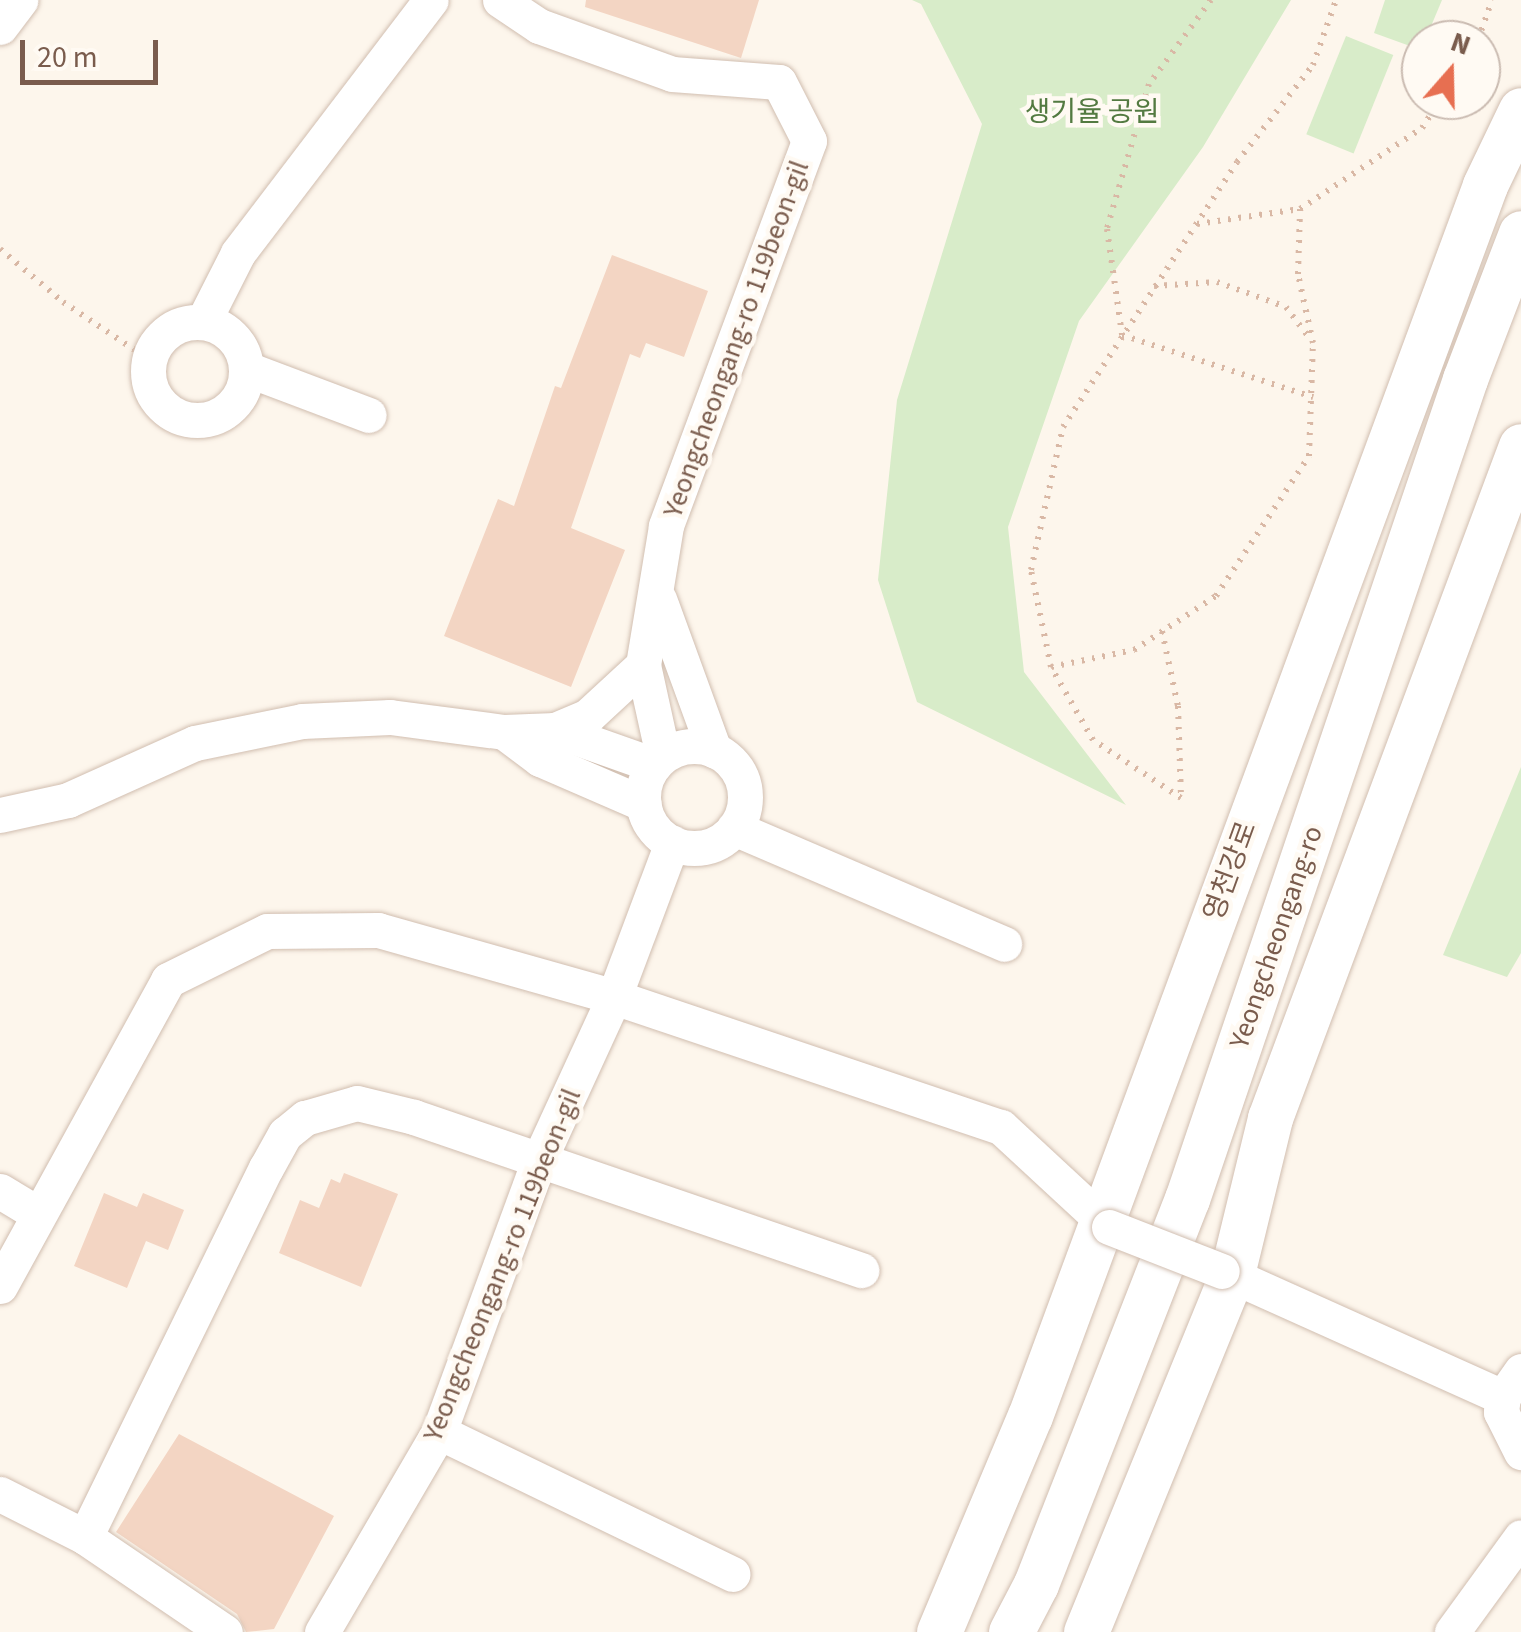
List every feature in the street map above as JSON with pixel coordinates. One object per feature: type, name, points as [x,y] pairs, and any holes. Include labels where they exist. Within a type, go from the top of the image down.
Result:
[{"type":"street","points":[[0,27],[20,0]]},
{"type":"street","points":[[203,322],[238,252],[430,0]]},
{"type":"street","name":"Yeongcheongang-ro 119beon-gil","points":[[500,0],[539,26],[672,74],[778,82],[809,140],[666,526],[659,599]]},
{"type":"street","name":"영천강로","points":[[940,1632],[971,1569],[1105,1224],[1484,185],[1521,110]]},
{"type":"street","name":"Yeongcheongang-ro","points":[[1011,1632],[1036,1584],[1187,1199],[1465,378],[1521,233]]},
{"type":"street","points":[[203,322],[234,338],[247,369],[237,401],[208,419],[191,420],[175,416],[152,392],[148,358],[169,330],[203,322]]},
{"type":"street","points":[[247,369],[369,416]]},
{"type":"street","points":[[1086,1632],[1227,1273],[1270,1118],[1521,446]]},
{"type":"street","points":[[0,815],[68,800],[195,743],[302,721],[390,717],[504,732],[555,730],[659,760],[678,748],[714,750],[729,760],[745,793],[734,828],[706,847],[672,843],[648,820],[644,804],[659,760],[644,665],[659,599]]},
{"type":"street","points":[[659,599],[714,750]]},
{"type":"street","points":[[555,730],[588,716],[644,665]]},
{"type":"street","points":[[504,732],[540,758],[644,804]]},
{"type":"street","points":[[734,828],[1004,944]]},
{"type":"street","name":"Yeongcheongang-ro 119beon-gil","points":[[322,1632],[439,1432],[540,1158],[614,997],[672,843]]},
{"type":"street","points":[[0,1286],[168,980],[266,931],[378,930],[614,997],[1001,1128],[1105,1224],[1512,1384],[1504,1428],[1521,1452]]},
{"type":"street","points":[[85,1538],[284,1134],[305,1118],[356,1102],[540,1158],[862,1270]]},
{"type":"street","points":[[0,1192],[38,1214]]},
{"type":"street","points":[[439,1432],[734,1574]]},
{"type":"street","points":[[0,1494],[85,1538],[225,1632]]},
{"type":"street","points":[[1452,1632],[1521,1537]]},
{"type":"path","points":[[1122,334],[1106,230],[1149,84],[1211,0]]},
{"type":"path","points":[[1162,631],[1178,706],[1181,798],[1093,740],[1050,667],[1031,570],[1063,426],[1195,224],[1313,65],[1336,0]]},
{"type":"path","points":[[1195,224],[1300,209],[1422,128],[1427,120]]},
{"type":"path","points":[[1050,667],[1134,650],[1216,596],[1276,513],[1309,456],[1313,344],[1298,274],[1300,209]]},
{"type":"path","points":[[0,249],[63,302],[148,358]]},
{"type":"path","points":[[1153,286],[1216,282],[1234,288],[1286,307],[1313,344]]},
{"type":"path","points":[[1122,334],[1313,397]]},
{"type":"green space","name":"생기율 공원","points":[[912,0],[1291,0],[1203,147],[1079,321],[1008,527],[1024,672],[1126,805],[917,702],[878,580],[897,400],[982,124],[921,4]]},
{"type":"green space","points":[[1385,0],[1442,0],[1434,20],[1401,20],[1401,43],[1374,33]]},
{"type":"green space","points":[[1346,36],[1393,55],[1354,153],[1306,134]]},
{"type":"green space","points":[[1521,767],[1521,953],[1507,977],[1443,955]]},
{"type":"building","points":[[586,0],[759,0],[741,58],[585,7]]},
{"type":"building","points":[[612,255],[708,291],[684,357],[646,343],[640,358],[630,354],[571,528],[625,550],[571,687],[444,636],[498,499],[514,506],[555,386],[561,388]]},
{"type":"building","points":[[344,1173],[398,1194],[361,1287],[279,1253],[300,1200],[319,1208],[331,1179],[340,1183]]},
{"type":"building","points":[[104,1193],[137,1207],[143,1193],[184,1210],[168,1250],[146,1241],[127,1288],[74,1266]]},
{"type":"building","points":[[179,1434],[334,1516],[274,1629],[246,1632],[237,1614],[116,1532]]}]
